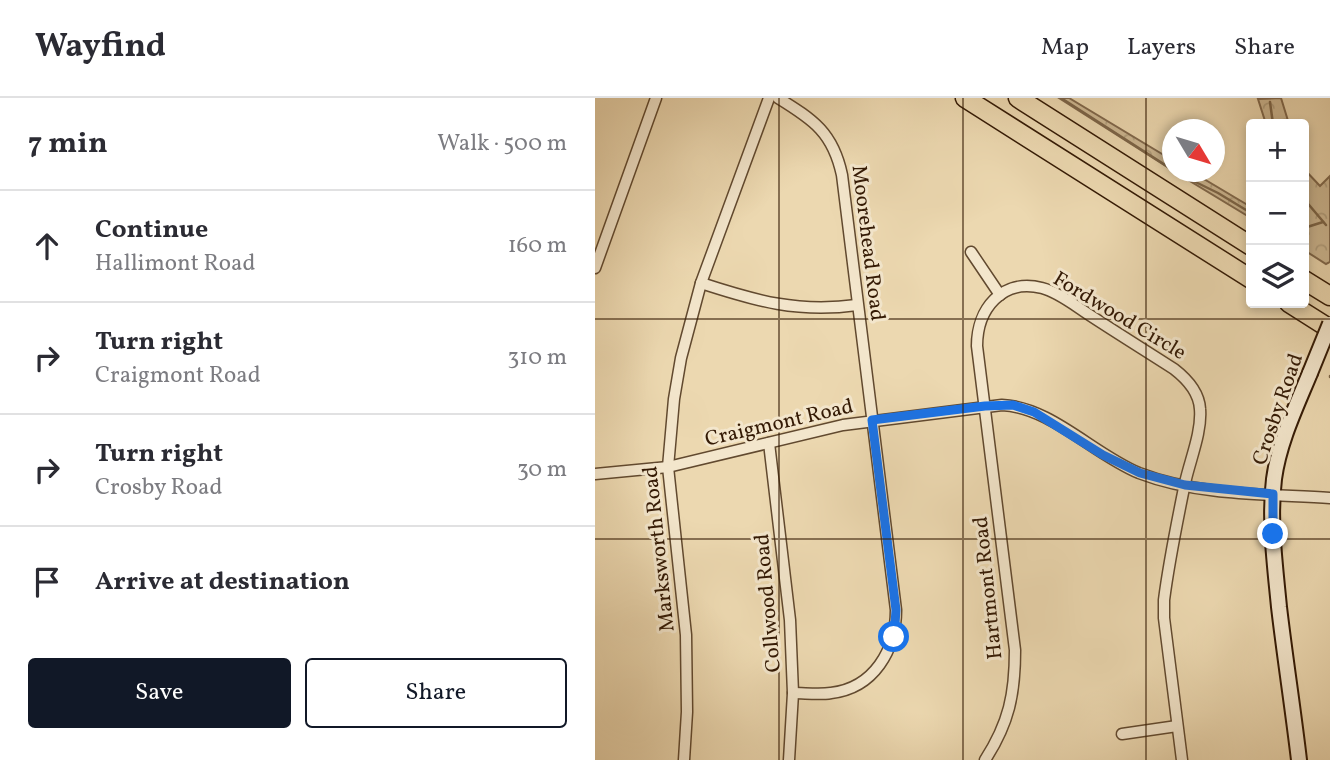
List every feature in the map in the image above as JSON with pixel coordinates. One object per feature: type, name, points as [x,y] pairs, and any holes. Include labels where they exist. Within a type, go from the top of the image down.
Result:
[{"type":"highway","points":[[965,98],[1246,276]]},
{"type":"highway","points":[[1018,98],[1249,245]]},
{"type":"highway","points":[[1309,283],[1330,296]]},
{"type":"highway","points":[[1298,308],[1330,326]]},
{"type":"main road","name":"Crosby Road","points":[[1299,760],[1276,580],[1273,494],[1280,454],[1330,326]]},
{"type":"street","points":[[595,268],[656,98]]},
{"type":"street","name":"Marksworth Road","points":[[684,760],[687,712],[686,635],[668,467],[673,410],[681,358],[701,283],[769,98]]},
{"type":"street","name":"Moorehead Road","points":[[778,98],[808,116],[822,129],[838,156],[896,610],[894,637],[884,660],[857,686],[833,693],[793,693]]},
{"type":"street","points":[[971,252],[1000,295],[985,309],[977,332],[985,406]]},
{"type":"street","points":[[701,283],[781,306],[814,309],[857,305]]},
{"type":"street","name":"Fordwood Circle","points":[[1000,295],[1019,287],[1031,286],[1055,293],[1184,377],[1198,397],[1199,423],[1164,600],[1182,760]]},
{"type":"street","name":"Craigmont Road","points":[[595,474],[668,467],[872,420],[1013,405],[1034,412],[1140,473],[1185,485],[1330,498]]},
{"type":"street","name":"Hartmont Road","points":[[985,406],[1015,650],[1015,676],[1009,711],[985,760]]},
{"type":"street","name":"Collwood Road","points":[[769,443],[787,585],[793,693],[789,760]]},
{"type":"street","points":[[1122,734],[1177,726]]},
{"type":"green space","points":[[1059,98],[1069,98],[1162,154],[1162,164]]},
{"type":"green space","points":[[1281,98],[1287,119],[1264,119],[1258,99]]},
{"type":"green space","points":[[1309,174],[1320,186],[1330,176],[1330,262],[1326,264],[1309,253]]},
{"type":"green space","points":[[1192,182],[1209,182],[1246,204],[1246,215]]},
{"type":"waterway","points":[[1061,98],[1162,163]]},
{"type":"waterway","points":[[1270,102],[1272,119]]},
{"type":"waterway","points":[[1195,182],[1246,210]]},
{"type":"waterway","points":[[1309,205],[1326,225]]},
{"type":"waterway","points":[[1309,226],[1323,222]]},
{"type":"route","points":[[894,637],[896,610],[872,420],[985,406],[1022,407],[1049,419],[1103,455],[1140,473],[1214,490],[1273,494],[1273,534]]}]
